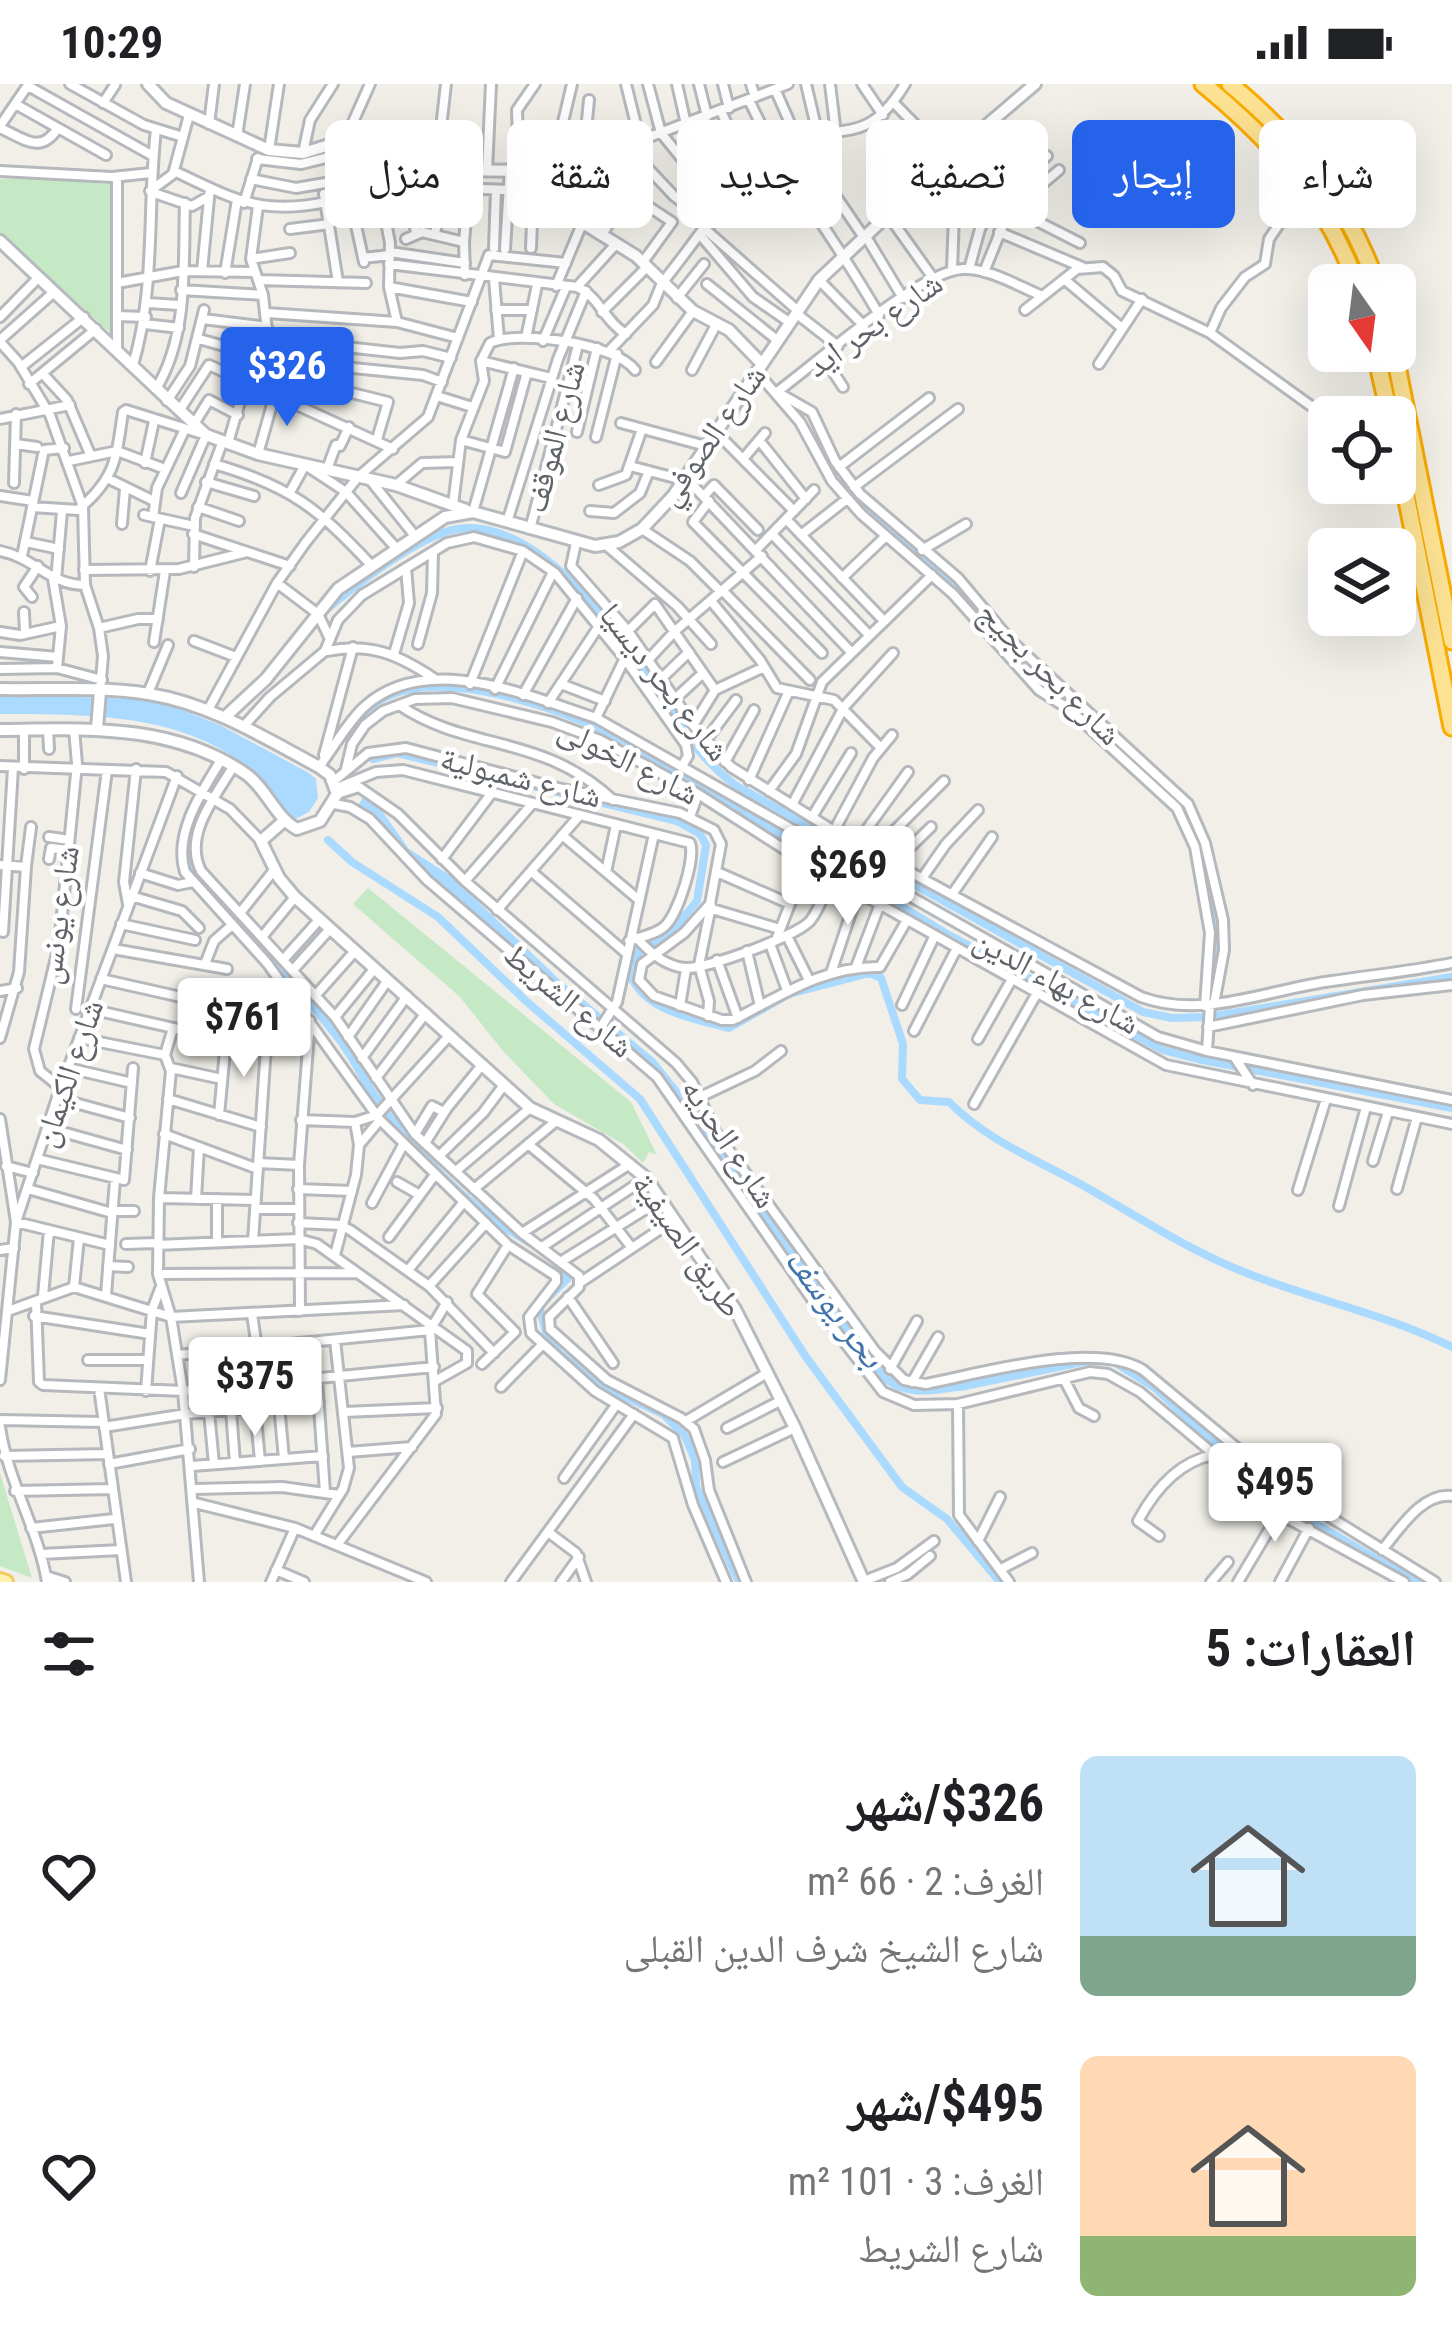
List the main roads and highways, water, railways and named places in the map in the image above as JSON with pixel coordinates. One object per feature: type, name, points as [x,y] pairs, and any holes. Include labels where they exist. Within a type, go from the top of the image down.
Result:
[{"type":"highway","points":[[1203,84],[1269,142],[1306,185],[1348,264]]},
{"type":"highway","points":[[1230,84],[1284,131],[1322,175],[1368,264]]},
{"type":"highway","points":[[1399,372],[1452,640]]},
{"type":"highway","points":[[1406,504],[1452,727]]},
{"type":"water","points":[[0,694],[156,700],[220,725],[309,773],[316,779],[318,798],[309,812],[291,821],[258,776],[200,739],[136,721],[0,714]]},
{"type":"water","points":[[363,797],[380,808],[409,849],[451,876],[559,979],[655,1059],[700,1115],[830,1302],[890,1375],[914,1387],[965,1380],[968,1389],[908,1393],[876,1376],[665,1082],[396,846],[373,816],[358,806]]},
{"type":"waterway","points":[[860,505],[954,584],[1004,637]]},
{"type":"waterway","points":[[326,610],[388,562],[442,533],[489,530],[521,543],[581,591],[633,653],[691,741],[735,785],[1143,1012],[1172,1018],[1208,1017],[1452,977]]},
{"type":"waterway","points":[[1023,656],[1176,800],[1186,815],[1201,847],[1214,901],[1218,943],[1211,993]]},
{"type":"waterway","points":[[346,736],[374,704],[412,689],[477,690],[548,708],[635,746],[947,934],[1163,1050],[1452,1108]]},
{"type":"waterway","points":[[373,759],[397,753],[677,821],[700,834],[706,845],[697,901],[670,934],[640,950],[630,975],[647,997],[686,1017],[729,1028],[789,994],[870,973],[881,978],[903,1044],[902,1079],[920,1100],[949,1102],[1008,1146],[1221,1262],[1452,1347]]},
{"type":"waterway","points":[[199,811],[189,850],[192,874],[318,1013],[375,1096],[426,1158],[486,1214],[530,1243]]},
{"type":"waterway","points":[[328,840],[352,862],[438,917],[640,1099],[806,1357],[902,1487],[947,1519],[1000,1582]]},
{"type":"waterway","points":[[557,1261],[568,1278],[539,1306],[547,1336],[559,1353],[602,1386],[663,1414],[685,1436],[695,1460],[696,1487],[739,1582]]},
{"type":"waterway","name":"بحر يوسف","points":[[960,1387],[1092,1360]]},
{"type":"waterway","name":"بحر يوسف","points":[[1119,1365],[1154,1387],[1241,1468],[1311,1521],[1416,1582]]}]
